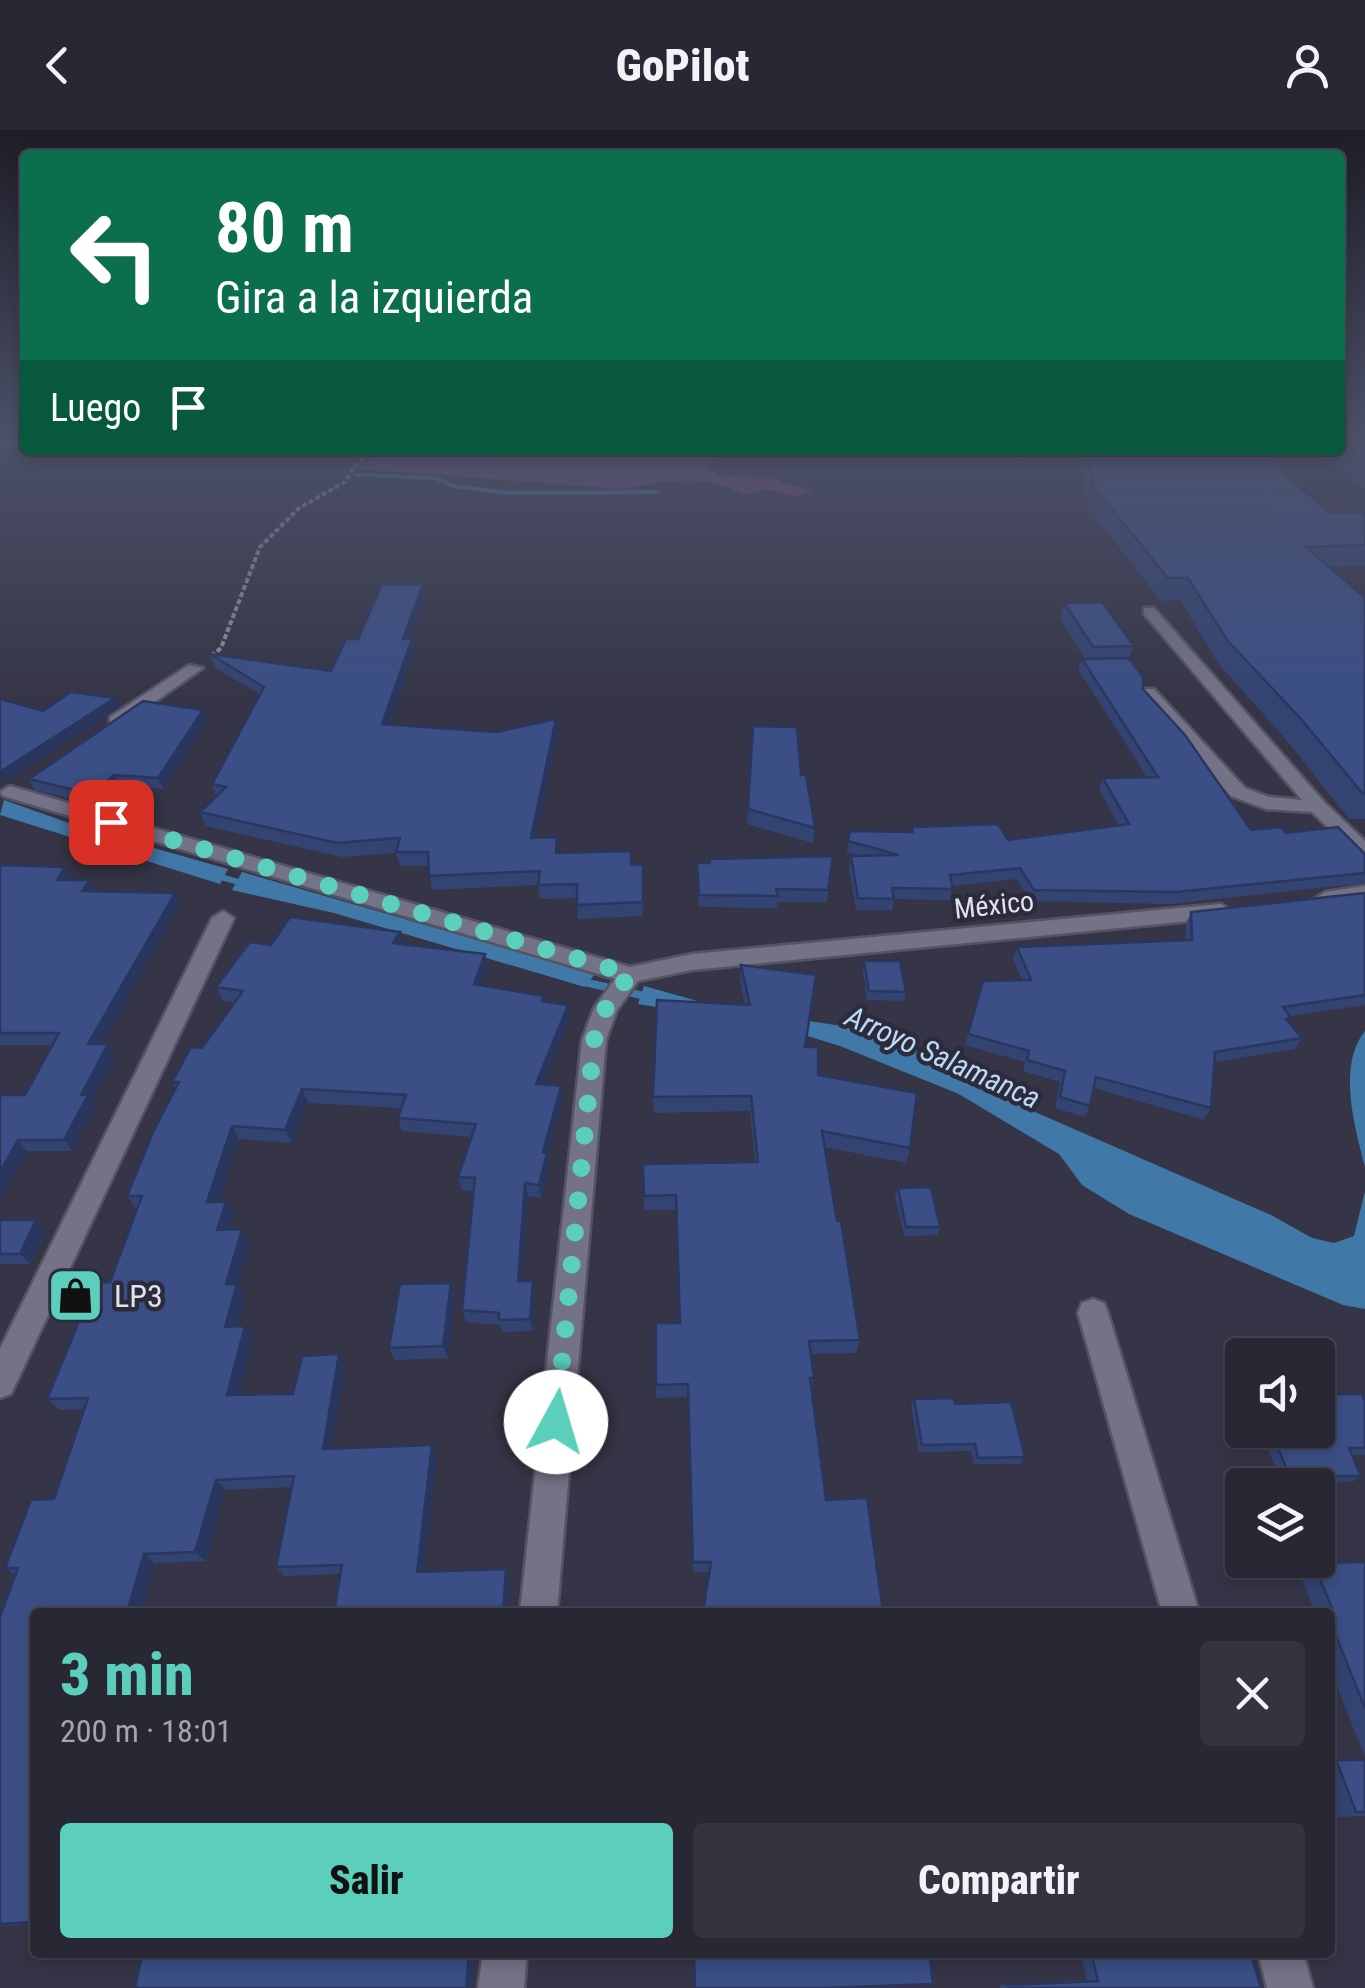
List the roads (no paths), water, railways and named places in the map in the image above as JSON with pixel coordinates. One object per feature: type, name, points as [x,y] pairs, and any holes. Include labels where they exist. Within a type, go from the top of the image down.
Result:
[{"type":"street","points":[[1149,611],[1318,807],[1365,852]]},
{"type":"street","points":[[102,730],[195,668]]},
{"type":"street","points":[[1148,693],[1238,792],[1266,803],[1318,807]]},
{"type":"street","points":[[12,791],[620,989],[594,1040],[538,1608]]},
{"type":"street","points":[[1308,901],[1365,893]]},
{"type":"street","name":"México","points":[[620,989],[692,962],[1238,909]]},
{"type":"street","points":[[0,1383],[223,918]]},
{"type":"street","points":[[1094,1312],[1180,1608]]},
{"type":"street","points":[[501,1988],[504,1958]]},
{"type":"street","points":[[1282,1958],[1290,1988]]},
{"type":"water","points":[[4,800],[83,828],[228,869],[220,884],[0,815]]},
{"type":"water","points":[[242,872],[595,974],[585,987],[334,913],[232,890]]},
{"type":"water","points":[[644,986],[723,1008],[842,1026],[942,1058],[956,1079],[993,1084],[1035,1112],[1273,1216],[1312,1238],[1334,1243],[1354,1236],[1365,1191],[1365,1309],[1343,1305],[1129,1214],[1082,1185],[1059,1154],[959,1094],[840,1046],[775,1026],[638,1004]]},
{"type":"water","points":[[1365,1031],[1365,1167],[1353,1116],[1350,1079],[1357,1045]]},
{"type":"waterway","name":"Arroyo Salamanca","points":[[210,874],[253,886]]},
{"type":"waterway","name":"Arroyo Salamanca","points":[[575,980],[658,999]]},
{"type":"place","name":"LP3","points":[[75,1296]]}]
